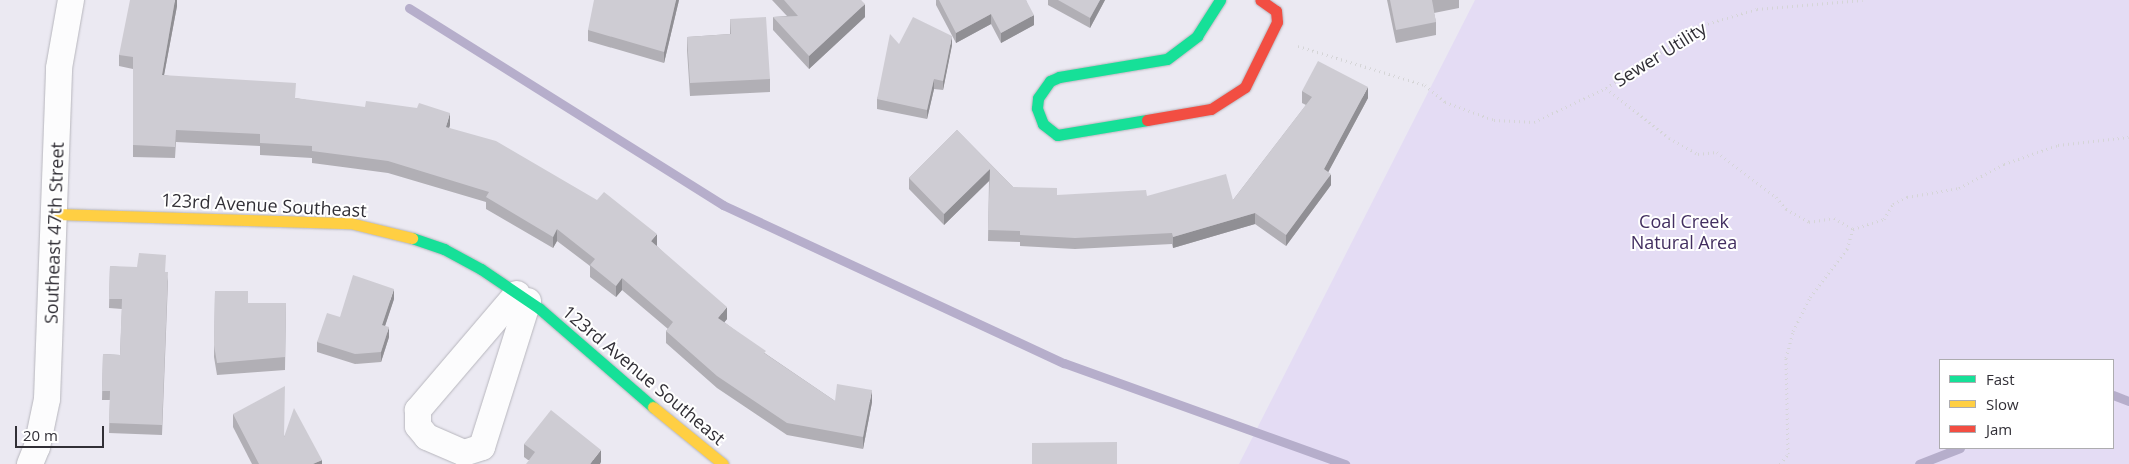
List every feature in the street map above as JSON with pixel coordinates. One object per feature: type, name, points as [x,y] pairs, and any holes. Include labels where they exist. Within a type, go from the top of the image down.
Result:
[{"type":"street","name":"Southeast 47th Street","points":[[30,464],[37,447],[47,399],[56,214],[59,68],[71,0]]},
{"type":"street","points":[[1220,0],[1197,36],[1167,59],[1059,77],[1050,81],[1038,98],[1037,108],[1043,124],[1058,135],[1211,109],[1245,87],[1277,22],[1276,11],[1260,0]]},
{"type":"street","name":"123rd Avenue Southeast","points":[[56,214],[350,223],[394,231],[444,249],[522,297],[723,464]]},
{"type":"street","points":[[522,297],[482,447],[464,453],[427,437],[417,419],[423,403],[522,297]]},
{"type":"path","name":"Sewer Utility","points":[[1269,38],[1398,75],[1424,85],[1445,102],[1494,120],[1534,122],[1606,88],[1703,25],[1757,8],[1862,0]]},
{"type":"path","points":[[1606,88],[1669,138],[1698,154],[1716,152],[1730,160],[1776,197],[1786,209],[1810,222],[1834,218],[1852,229]]},
{"type":"path","points":[[1852,229],[1884,218],[1892,204],[1907,197],[1958,188],[2004,164],[2058,145],[2129,137]]},
{"type":"path","points":[[1780,464],[1788,454],[1786,358],[1793,330],[1810,297],[1846,249],[1852,229]]},
{"type":"green space","name":"Coal Creek Natural Area","points":[[1475,0],[2129,0],[2129,464],[1239,464]]},
{"type":"building","points":[[130,0],[175,0],[162,75],[296,83],[295,98],[365,107],[366,101],[417,108],[419,103],[450,113],[446,127],[496,141],[597,200],[604,192],[657,234],[651,241],[727,307],[718,318],[766,351],[764,353],[835,401],[837,384],[872,390],[863,437],[787,423],[717,376],[666,331],[673,322],[622,278],[616,286],[590,265],[595,259],[557,229],[553,237],[486,197],[489,192],[388,161],[312,151],[312,146],[260,143],[260,134],[176,130],[175,147],[133,145],[133,57],[119,55]]},
{"type":"building","points":[[594,0],[676,0],[664,52],[588,30]]},
{"type":"building","points":[[784,0],[861,0],[865,4],[809,56],[773,17],[798,16]]},
{"type":"building","points":[[939,0],[1026,0],[1034,15],[1001,33],[991,14],[956,33]]},
{"type":"building","points":[[1058,0],[1100,0],[1090,18]]},
{"type":"building","points":[[1390,0],[1432,0],[1436,22],[1396,30]]},
{"type":"building","points":[[766,17],[770,79],[690,83],[687,37],[731,34],[730,19]]},
{"type":"building","points":[[913,17],[952,36],[943,81],[934,79],[927,110],[877,99],[890,34],[899,44]]},
{"type":"building","points":[[1318,61],[1368,87],[1324,169],[1331,174],[1286,235],[1255,213],[1173,237],[1172,233],[1075,238],[1020,235],[1020,231],[988,230],[990,169],[944,214],[909,178],[957,130],[1013,187],[1057,188],[1057,195],[1146,190],[1147,196],[1226,174],[1233,200],[1312,97],[1302,91]]},
{"type":"building","points":[[139,253],[166,255],[165,272],[168,272],[162,425],[109,423],[110,391],[102,391],[103,354],[120,355],[122,299],[109,299],[110,266],[137,267]]},
{"type":"building","points":[[353,275],[394,289],[382,325],[389,327],[381,352],[355,354],[317,342],[327,313],[340,317]]},
{"type":"building","points":[[215,291],[248,291],[248,303],[286,303],[285,357],[217,363],[214,345]]},
{"type":"building","points":[[285,386],[284,437],[294,408],[322,460],[313,464],[259,464],[233,414]]},
{"type":"building","points":[[551,410],[601,450],[590,464],[526,464],[535,452],[524,444]]},
{"type":"building","points":[[1117,442],[1117,464],[1032,464],[1032,443]]},
{"type":"waterway","points":[[409,8],[723,205],[1064,363],[1345,464]]},
{"type":"waterway","points":[[2114,395],[2129,401]]},
{"type":"waterway","points":[[1919,464],[1957,449]]},
{"type":"traffic: fast","points":[[1147,120],[1057,135],[1043,124],[1037,108],[1038,98],[1050,81],[1059,77],[1167,59],[1197,36],[1220,0]]},
{"type":"traffic: fast","points":[[412,238],[444,249],[481,269],[540,309],[653,407]]},
{"type":"traffic: slow","points":[[56,214],[350,223],[412,238]]},
{"type":"traffic: slow","points":[[653,407],[723,464]]},
{"type":"traffic: jam","points":[[1147,120],[1211,109],[1245,87],[1277,22],[1276,11],[1260,0]]}]
